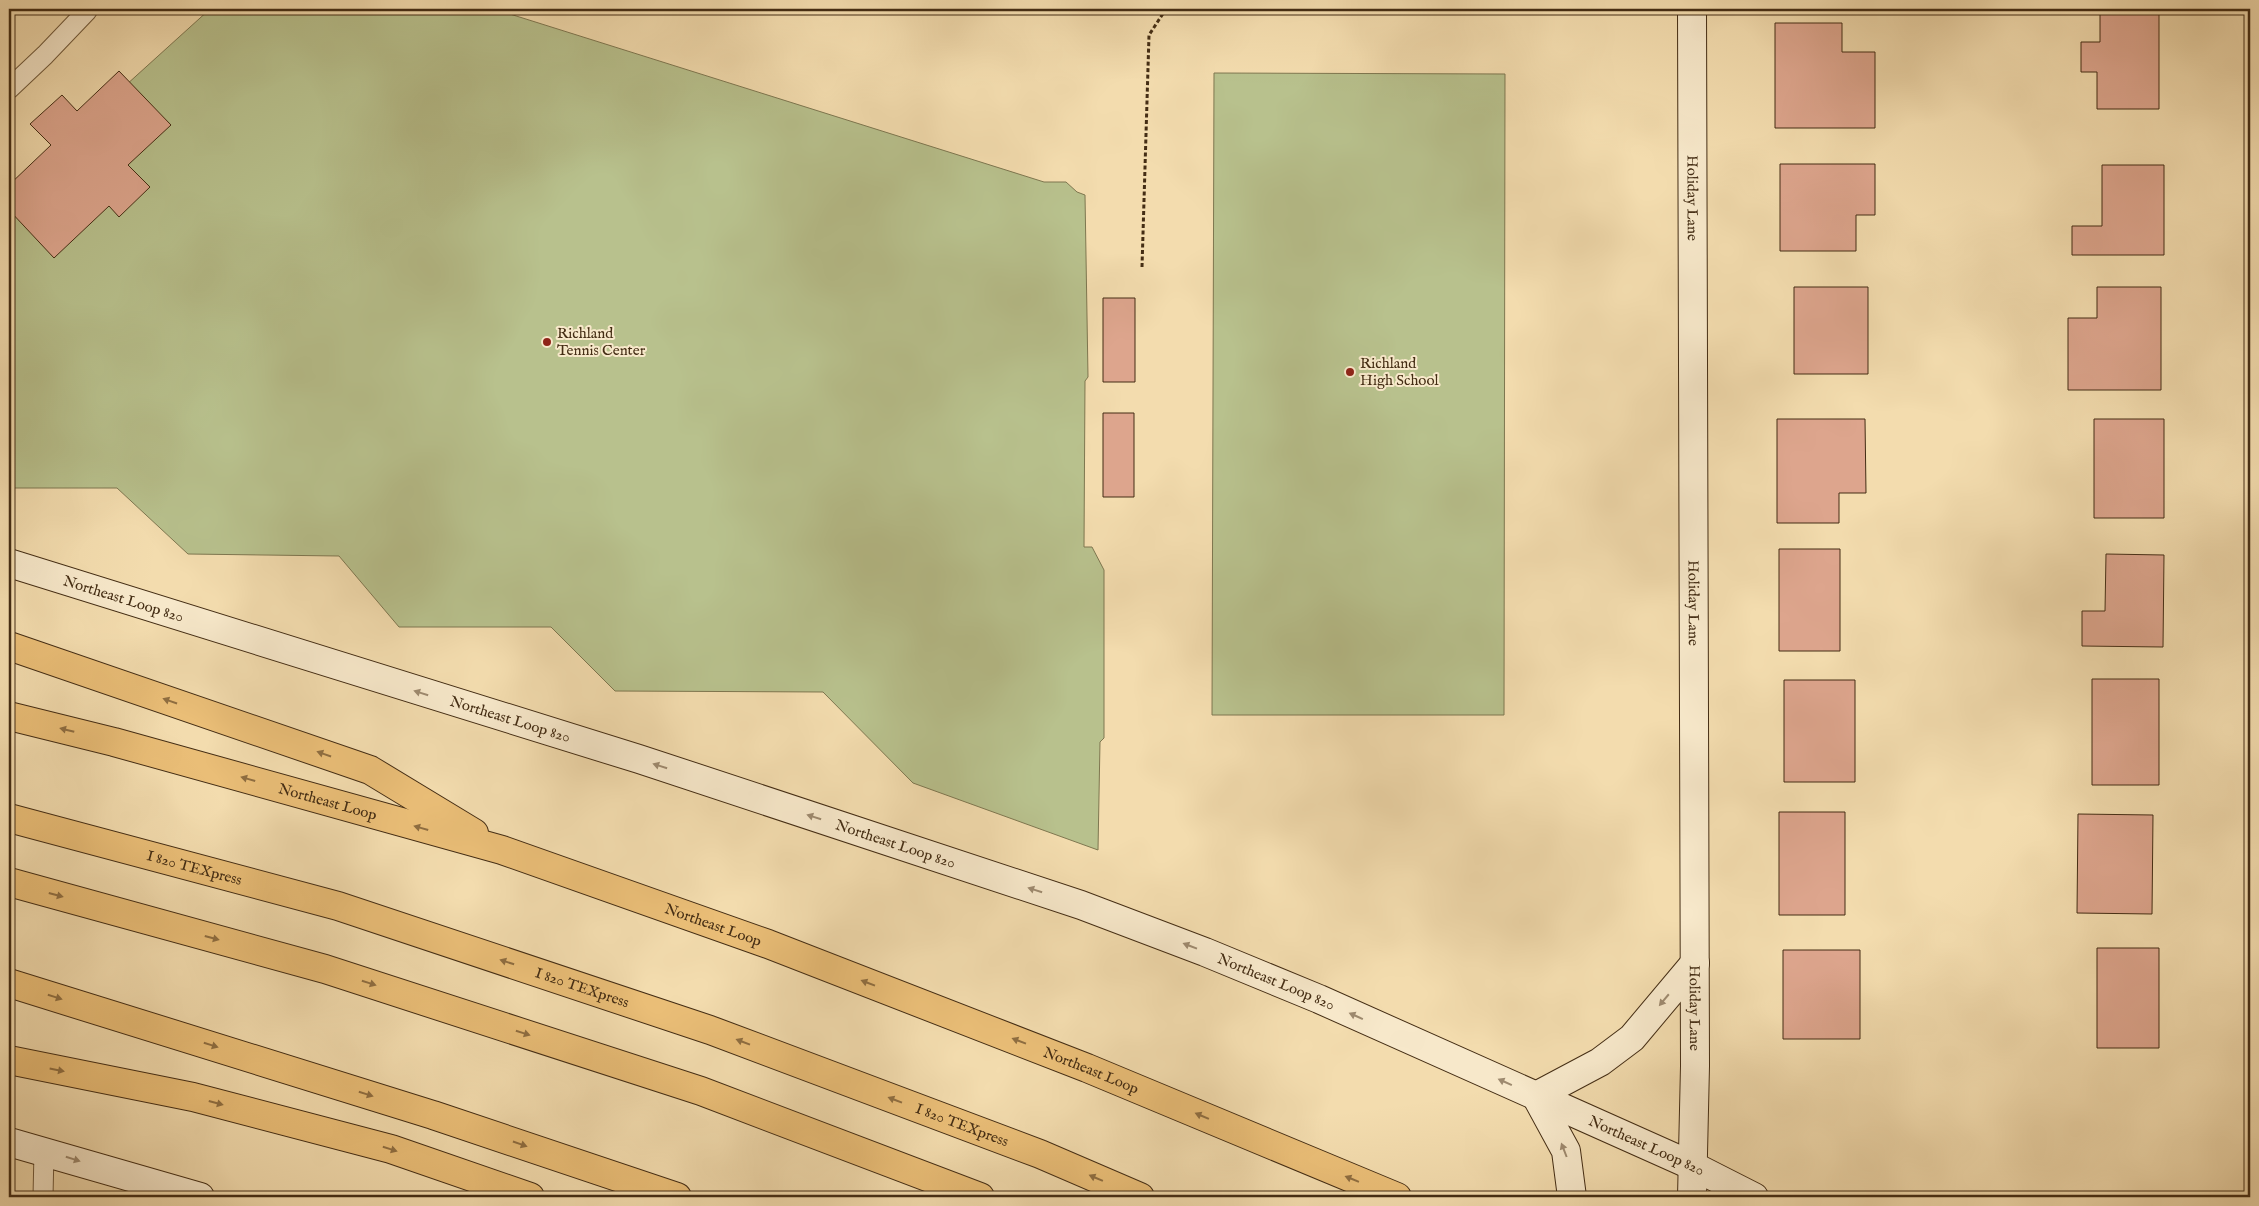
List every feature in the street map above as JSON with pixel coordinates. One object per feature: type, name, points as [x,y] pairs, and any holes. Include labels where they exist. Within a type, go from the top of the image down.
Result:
[{"type":"highway","points":[[9,646],[370,770],[502,850]]},
{"type":"highway","name":"Northeast Loop","points":[[9,716],[114,742],[502,850],[778,947],[1087,1068],[1397,1197]]},
{"type":"highway","name":"I 820 TEXpress","points":[[9,818],[338,906],[692,1024],[1040,1154],[1140,1197]]},
{"type":"highway","points":[[9,882],[325,969],[672,1082],[980,1197]]},
{"type":"highway","points":[[9,983],[433,1115],[676,1197]]},
{"type":"highway","points":[[9,1060],[193,1097],[391,1149],[530,1197]]},
{"type":"main road","name":"Holiday Lane","points":[[1692,9],[1695,963],[1692,1197]]},
{"type":"main road","name":"Northeast Loop 820","points":[[9,563],[639,759],[1081,905],[1205,952],[1319,999],[1693,1166],[1754,1197]]},
{"type":"main road","points":[[1572,1197],[1566,1151],[1536,1096],[1600,1062],[1632,1038],[1695,963]]},
{"type":"main road","points":[[9,1142],[200,1197]]},
{"type":"lane","points":[[9,89],[46,55],[87,9]]},
{"type":"lane","points":[[43,1197],[44,1151]]},
{"type":"path","points":[[1142,267],[1149,35],[1166,9]]},
{"type":"green space","name":"Richland Tennis Center","points":[[210,9],[494,9],[1044,182],[1066,182],[1077,192],[1085,195],[1088,377],[1085,381],[1084,547],[1092,547],[1104,570],[1104,738],[1100,742],[1098,850],[913,783],[823,692],[615,691],[551,627],[399,627],[339,556],[188,554],[117,488],[9,488],[9,191]]},
{"type":"green space","points":[[1214,73],[1505,74],[1504,715],[1212,715]]},
{"type":"building","points":[[2100,11],[2159,11],[2159,109],[2097,109],[2097,72],[2081,72],[2081,42],[2100,42]]},
{"type":"building","points":[[1775,23],[1842,23],[1842,52],[1875,52],[1875,128],[1775,128]]},
{"type":"building","points":[[119,71],[171,125],[128,165],[150,187],[119,217],[109,206],[54,258],[9,210],[9,185],[51,145],[30,124],[62,95],[77,111]]},
{"type":"building","points":[[1780,164],[1875,164],[1875,215],[1856,215],[1856,251],[1780,251]]},
{"type":"building","points":[[2102,165],[2164,165],[2164,255],[2072,255],[2072,226],[2102,226]]},
{"type":"building","points":[[1794,287],[1868,287],[1868,374],[1794,374]]},
{"type":"building","points":[[2097,287],[2161,287],[2161,390],[2068,390],[2068,318],[2097,318]]},
{"type":"building","points":[[1103,298],[1135,298],[1135,382],[1103,382]]},
{"type":"building","points":[[1103,413],[1134,413],[1134,497],[1103,497]]},
{"type":"building","points":[[1777,419],[1865,419],[1866,493],[1839,493],[1839,523],[1777,523]]},
{"type":"building","points":[[2094,419],[2164,419],[2164,518],[2094,518]]},
{"type":"building","points":[[1779,549],[1840,549],[1840,651],[1779,651]]},
{"type":"building","points":[[2106,554],[2164,555],[2163,647],[2082,646],[2082,611],[2105,611]]},
{"type":"building","points":[[2092,679],[2159,679],[2159,785],[2092,785]]},
{"type":"building","points":[[1784,680],[1855,680],[1855,782],[1784,782]]},
{"type":"building","points":[[1779,812],[1845,812],[1845,915],[1779,915]]},
{"type":"building","points":[[2078,814],[2153,815],[2152,914],[2077,913]]},
{"type":"building","points":[[2097,948],[2159,948],[2159,1048],[2097,1048]]},
{"type":"building","points":[[1783,950],[1860,950],[1860,1039],[1783,1039]]},
{"type":"place","name":"Richland Tennis Center","points":[[547,342]]},
{"type":"place","name":"Richland High School","points":[[1350,372]]}]
